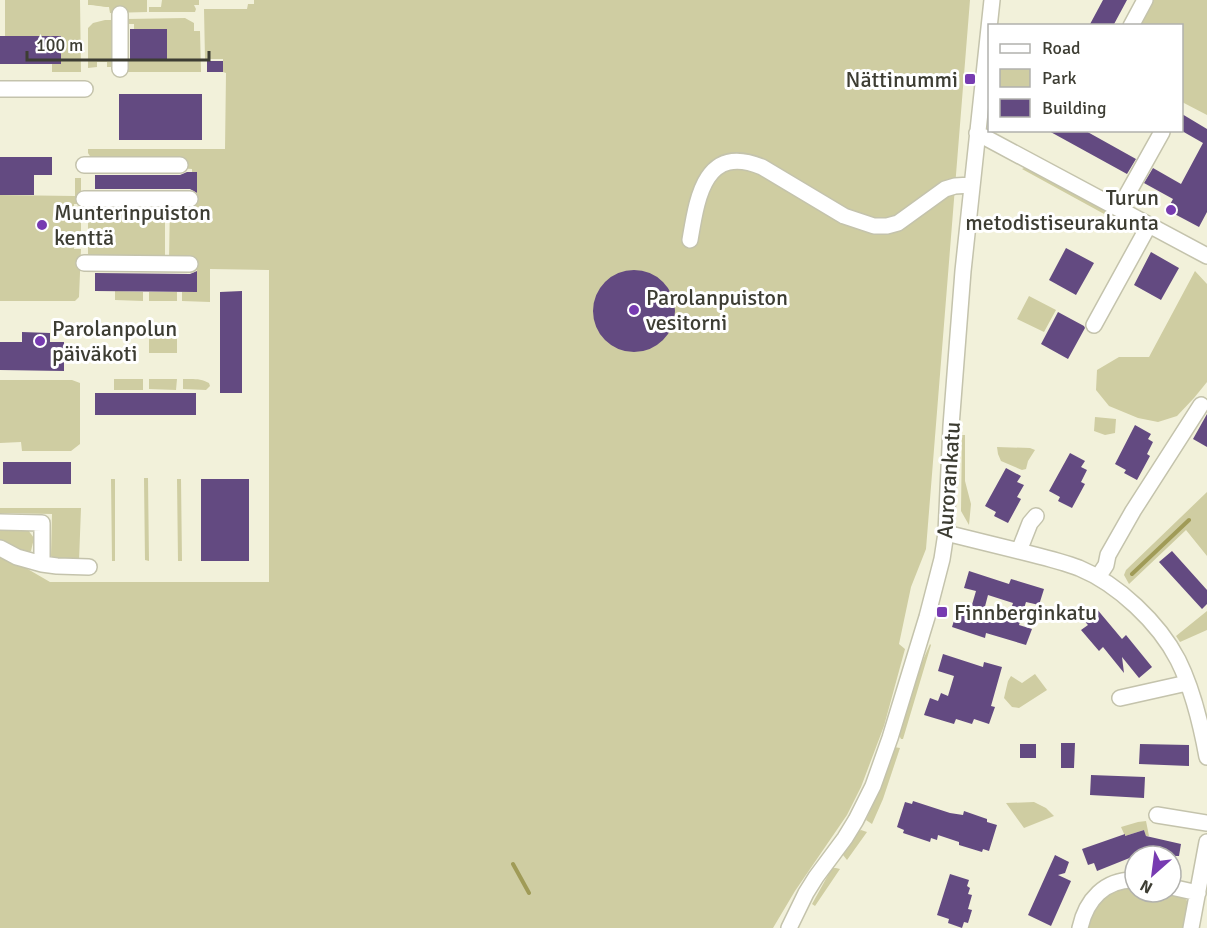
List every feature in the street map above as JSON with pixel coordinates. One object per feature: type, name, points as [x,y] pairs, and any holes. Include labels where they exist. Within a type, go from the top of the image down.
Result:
[{"type":"street","points":[[1132,24],[1145,0]]},
{"type":"street","points":[[992,6],[1002,24]]},
{"type":"street","name":"Aurorankatu","points":[[991,24],[992,6]]},
{"type":"street","points":[[120,14],[120,69]]},
{"type":"street","name":"Aurorankatu","points":[[789,928],[806,893],[856,820],[873,786],[927,617],[942,560],[946,533],[955,367],[971,185],[988,61]]},
{"type":"street","points":[[0,89],[85,89]]},
{"type":"street","points":[[1119,209],[1162,132]]},
{"type":"street","points":[[977,133],[1207,256]]},
{"type":"street","points":[[690,240],[698,196],[703,184],[710,175],[726,163],[752,163],[762,167],[844,216],[874,226],[898,223],[945,189],[971,185]]},
{"type":"street","points":[[84,165],[180,165]]},
{"type":"street","points":[[84,199],[190,199]]},
{"type":"street","points":[[1094,325],[1149,225]]},
{"type":"street","points":[[84,263],[190,264]]},
{"type":"street","points":[[1098,577],[1133,511],[1201,405]]},
{"type":"street","points":[[1019,551],[1030,523],[1036,516]]},
{"type":"street","points":[[0,522],[42,523],[42,564]]},
{"type":"street","points":[[946,533],[1080,568],[1098,577],[1129,599],[1161,635],[1179,662],[1194,701],[1207,757]]},
{"type":"street","points":[[0,548],[17,557],[42,564],[89,567]]},
{"type":"street","points":[[1120,698],[1187,683]]},
{"type":"street","points":[[1157,816],[1207,823]]},
{"type":"street","points":[[1191,928],[1207,842]]},
{"type":"street","points":[[1080,928],[1088,904],[1101,890],[1123,880]]},
{"type":"street","points":[[1183,889],[1198,893]]},
{"type":"green space","points":[[5,0],[80,0],[81,72],[52,72],[52,64],[61,36],[5,36]]},
{"type":"green space","points":[[88,0],[147,0],[147,12],[110,13],[109,7],[88,5]]},
{"type":"green space","points":[[162,0],[199,0],[199,5],[194,5],[195,12],[149,12],[149,7],[161,7]]},
{"type":"green space","points":[[254,0],[970,0],[926,549],[911,587],[899,644],[905,649],[884,726],[861,787],[847,815],[795,891],[773,928],[0,928],[0,553],[50,582],[269,582],[269,270],[210,269],[210,302],[182,301],[182,292],[197,291],[197,270],[183,269],[169,262],[170,201],[182,194],[197,194],[197,172],[192,172],[192,169],[93,161],[88,153],[88,149],[225,149],[226,73],[223,72],[223,59],[205,59],[204,9],[247,9],[248,4],[254,4]]},
{"type":"green space","points":[[1147,0],[1207,0],[1207,115],[1183,103],[1183,24],[1135,24]]},
{"type":"green space","points":[[185,18],[194,23],[194,31],[200,31],[201,72],[122,72],[122,60],[167,59],[167,29],[134,29],[134,24],[127,24],[127,19]]},
{"type":"green space","points":[[113,20],[119,67],[107,67],[107,62],[97,62],[97,67],[88,68],[88,28],[93,23]]},
{"type":"green space","points":[[1026,167],[1137,228],[1137,232],[1022,169]]},
{"type":"green space","points":[[75,178],[81,178],[81,204],[74,204],[74,207],[81,208],[81,244],[74,244],[74,249],[81,249],[79,297],[75,301],[0,301],[0,195],[75,196]]},
{"type":"green space","points":[[113,202],[165,202],[165,262],[88,257],[88,220],[110,220],[110,209],[113,207]]},
{"type":"green space","points":[[1195,271],[1207,284],[1207,382],[1177,416],[1158,422],[1138,418],[1109,406],[1096,390],[1097,370],[1119,357],[1149,357]]},
{"type":"green space","points":[[115,291],[143,292],[143,301],[115,300]]},
{"type":"green space","points":[[149,292],[177,292],[177,301],[149,301]]},
{"type":"green space","points":[[1029,296],[1056,310],[1044,332],[1017,319]]},
{"type":"green space","points":[[149,328],[177,328],[177,353],[149,353]]},
{"type":"green space","points":[[114,379],[143,379],[143,390],[114,390]]},
{"type":"green space","points":[[149,379],[177,379],[176,390],[149,389]]},
{"type":"green space","points":[[183,379],[203,380],[210,386],[206,390],[183,389]]},
{"type":"green space","points":[[0,380],[72,380],[80,383],[80,444],[71,451],[22,451],[21,442],[0,443]]},
{"type":"green space","points":[[1095,417],[1116,419],[1115,433],[1105,435],[1094,431]]},
{"type":"green space","points":[[962,435],[965,435],[965,481],[971,504],[969,525],[961,511]]},
{"type":"green space","points":[[997,447],[1035,450],[1026,469],[1022,470],[1001,461]]},
{"type":"green space","points":[[144,478],[148,478],[149,561],[145,560]]},
{"type":"green space","points":[[111,479],[115,479],[115,561],[112,561]]},
{"type":"green space","points":[[177,479],[181,479],[182,561],[178,561]]},
{"type":"green space","points":[[1207,492],[1207,556],[1186,530],[1129,584],[1124,575],[1126,570]]},
{"type":"green space","points":[[0,508],[81,508],[79,561],[56,561],[51,556],[52,514],[0,513]]},
{"type":"green space","points":[[0,527],[28,530],[34,538],[31,551],[25,554],[0,542]]},
{"type":"green space","points":[[1207,611],[1207,630],[1180,642],[1176,636]]},
{"type":"green space","points":[[930,644],[903,739],[901,739],[898,733],[917,674]]},
{"type":"green space","points":[[1035,674],[1047,690],[1019,708],[1012,707],[1004,698],[1011,676],[1022,683]]},
{"type":"green space","points":[[894,747],[900,748],[872,824],[866,820],[883,782]]},
{"type":"green space","points":[[1034,802],[1046,808],[1054,816],[1024,828],[1006,803]]},
{"type":"green space","points":[[1146,821],[1149,836],[1146,836],[1144,830],[1125,836],[1121,827]]},
{"type":"green space","points":[[861,830],[867,832],[847,860],[843,855]]},
{"type":"green space","points":[[832,868],[840,869],[815,906],[812,904]]},
{"type":"green space","points":[[1123,888],[1123,904],[1183,904],[1183,896],[1188,902],[1185,928],[1084,928],[1104,894]]},
{"type":"building","points":[[1103,0],[1127,0],[1114,24],[1090,24]]},
{"type":"building","points":[[130,29],[167,29],[167,60],[130,60]]},
{"type":"building","points":[[0,36],[61,36],[61,64],[0,64]]},
{"type":"building","points":[[207,61],[223,61],[223,72],[207,72]]},
{"type":"building","points":[[119,94],[202,94],[202,140],[119,140]]},
{"type":"building","points":[[1183,115],[1207,129],[1207,212],[1199,227],[1167,210],[1173,199],[1144,183],[1153,168],[1181,184],[1203,143],[1183,132]]},
{"type":"building","points":[[1051,132],[1088,132],[1136,159],[1127,174]]},
{"type":"building","points":[[0,157],[52,157],[52,175],[34,175],[34,195],[0,195]]},
{"type":"building","points":[[197,172],[197,193],[190,189],[95,189],[95,175],[180,175]]},
{"type":"building","points":[[1066,248],[1094,263],[1076,295],[1049,280]]},
{"type":"building","points":[[1151,252],[1179,268],[1161,300],[1134,285]]},
{"type":"building","name":"Parolanpuiston vesitorni","points":[[626,270],[642,270],[657,277],[668,288],[675,303],[672,327],[663,340],[642,352],[626,352],[611,345],[600,334],[593,319],[593,303],[600,288],[611,277]]},
{"type":"building","points":[[197,271],[197,292],[95,291],[95,273],[190,274]]},
{"type":"building","points":[[242,291],[242,393],[220,393],[220,292]]},
{"type":"building","points":[[1058,312],[1085,328],[1068,359],[1041,344]]},
{"type":"building","points":[[22,332],[50,333],[50,342],[64,342],[64,371],[0,370],[0,342],[22,342]]},
{"type":"building","points":[[95,393],[196,393],[196,415],[95,415]]},
{"type":"building","points":[[1207,414],[1207,447],[1193,439]]},
{"type":"building","points":[[1135,425],[1151,434],[1148,439],[1153,442],[1147,454],[1150,456],[1137,480],[1124,473],[1126,470],[1115,464]]},
{"type":"building","points":[[1070,453],[1085,461],[1081,467],[1087,470],[1081,482],[1085,484],[1072,508],[1058,501],[1060,497],[1049,491]]},
{"type":"building","points":[[3,462],[71,462],[71,484],[3,484]]},
{"type":"building","points":[[1006,468],[1021,476],[1017,482],[1024,485],[1017,497],[1021,499],[1008,523],[994,516],[996,512],[985,506]]},
{"type":"building","points":[[201,479],[249,479],[249,561],[201,561]]},
{"type":"building","points":[[1172,551],[1207,590],[1207,604],[1202,609],[1159,562]]},
{"type":"building","points":[[969,571],[1009,584],[1011,579],[1044,589],[1039,605],[1026,602],[1019,625],[1032,629],[1026,645],[986,633],[985,638],[952,627],[957,611],[969,615],[976,591],[964,588]],"holes":[[[988,595],[1013,603],[1007,621],[983,614]]]},
{"type":"building","points":[[1089,607],[1092,611],[1096,608],[1122,639],[1126,635],[1152,667],[1139,678],[1122,657],[1124,673],[1103,647],[1099,651],[1081,630],[1088,625],[1079,615]]},
{"type":"building","points":[[943,654],[983,667],[984,662],[1002,667],[991,706],[995,707],[989,724],[974,719],[972,724],[956,719],[954,724],[924,715],[930,698],[938,701],[941,693],[948,696],[954,676],[938,671]]},
{"type":"building","points":[[1061,743],[1075,743],[1074,768],[1061,768]]},
{"type":"building","points":[[1020,744],[1036,744],[1036,758],[1020,758]]},
{"type":"building","points":[[1140,744],[1189,745],[1189,766],[1139,764]]},
{"type":"building","points":[[1091,775],[1145,777],[1144,798],[1090,795]]},
{"type":"building","points":[[913,801],[950,813],[963,815],[964,811],[997,825],[989,851],[983,849],[982,852],[959,845],[959,842],[938,835],[937,840],[931,838],[930,842],[903,833],[904,830],[897,827],[905,802],[912,804]]},
{"type":"building","points":[[1144,830],[1146,836],[1181,844],[1123,844],[1123,861],[1097,871],[1094,863],[1088,865],[1082,849],[1125,834],[1125,836]]},
{"type":"building","points":[[1055,855],[1069,862],[1065,873],[1058,875],[1071,881],[1051,926],[1028,915]]},
{"type":"building","points":[[950,874],[969,880],[968,894],[972,895],[968,909],[972,910],[968,923],[964,922],[962,928],[948,923],[949,919],[937,915]]},
{"type":"waterway","points":[[1132,574],[1189,520]]},
{"type":"waterway","points":[[513,864],[529,893]]},
{"type":"place","name":"Nättinummi","points":[[970,79]]},
{"type":"place","name":"Turun metodistiseurakunta","points":[[1171,210]]},
{"type":"place","name":"Munterinpuiston kenttä","points":[[42,225]]},
{"type":"place","name":"Parolanpuiston vesitorni","points":[[634,310]]},
{"type":"place","name":"Parolanpolun päiväkoti","points":[[40,341]]},
{"type":"place","name":"Finnberginkatu","points":[[942,612]]}]
